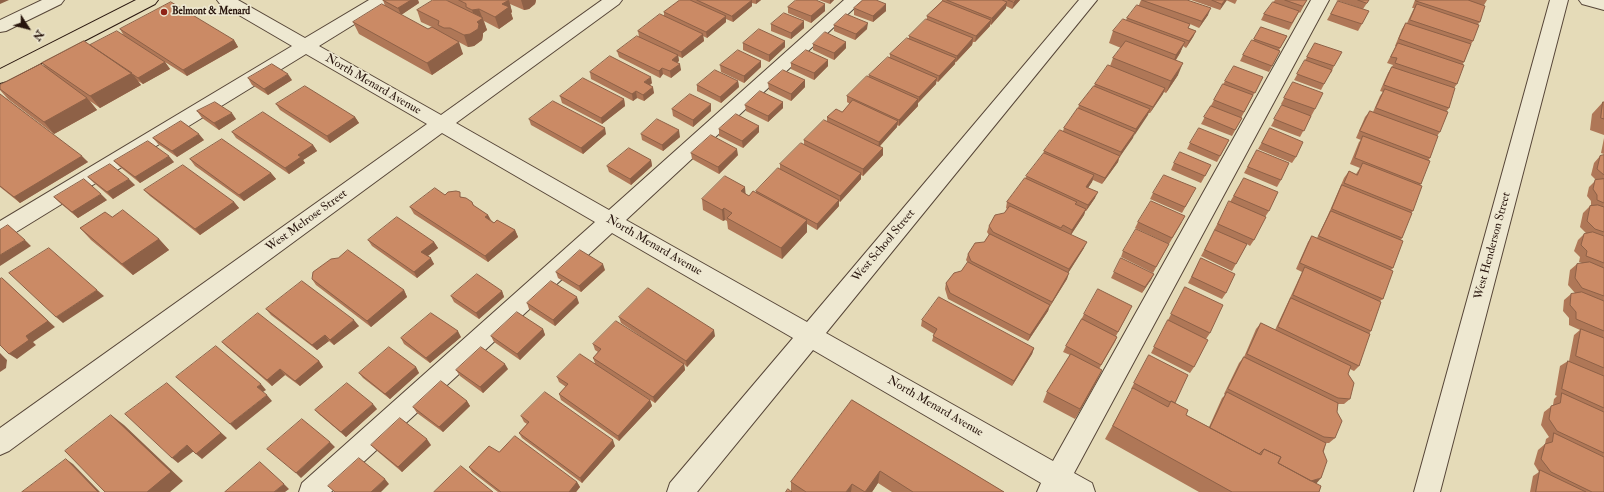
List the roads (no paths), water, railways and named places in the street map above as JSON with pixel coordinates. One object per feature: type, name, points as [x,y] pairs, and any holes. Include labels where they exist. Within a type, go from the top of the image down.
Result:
[{"type":"main road","points":[[0,77],[149,0]]},
{"type":"street","points":[[0,26],[55,0]]},
{"type":"street","name":"North Menard Avenue","points":[[226,0],[810,336],[1054,485],[1082,492]]},
{"type":"street","points":[[0,231],[381,0]]},
{"type":"street","name":"West Melrose Street","points":[[0,443],[613,0]]},
{"type":"street","points":[[312,492],[854,0]]},
{"type":"street","name":"West School Street","points":[[680,492],[1088,0]]},
{"type":"street","points":[[1054,485],[1320,0]]},
{"type":"street","name":"West Henderson Street","points":[[1427,492],[1559,0]]},
{"type":"street","points":[[1588,0],[1604,5]]},
{"type":"place","name":"Belmont & Menard","points":[[164,12]]}]
